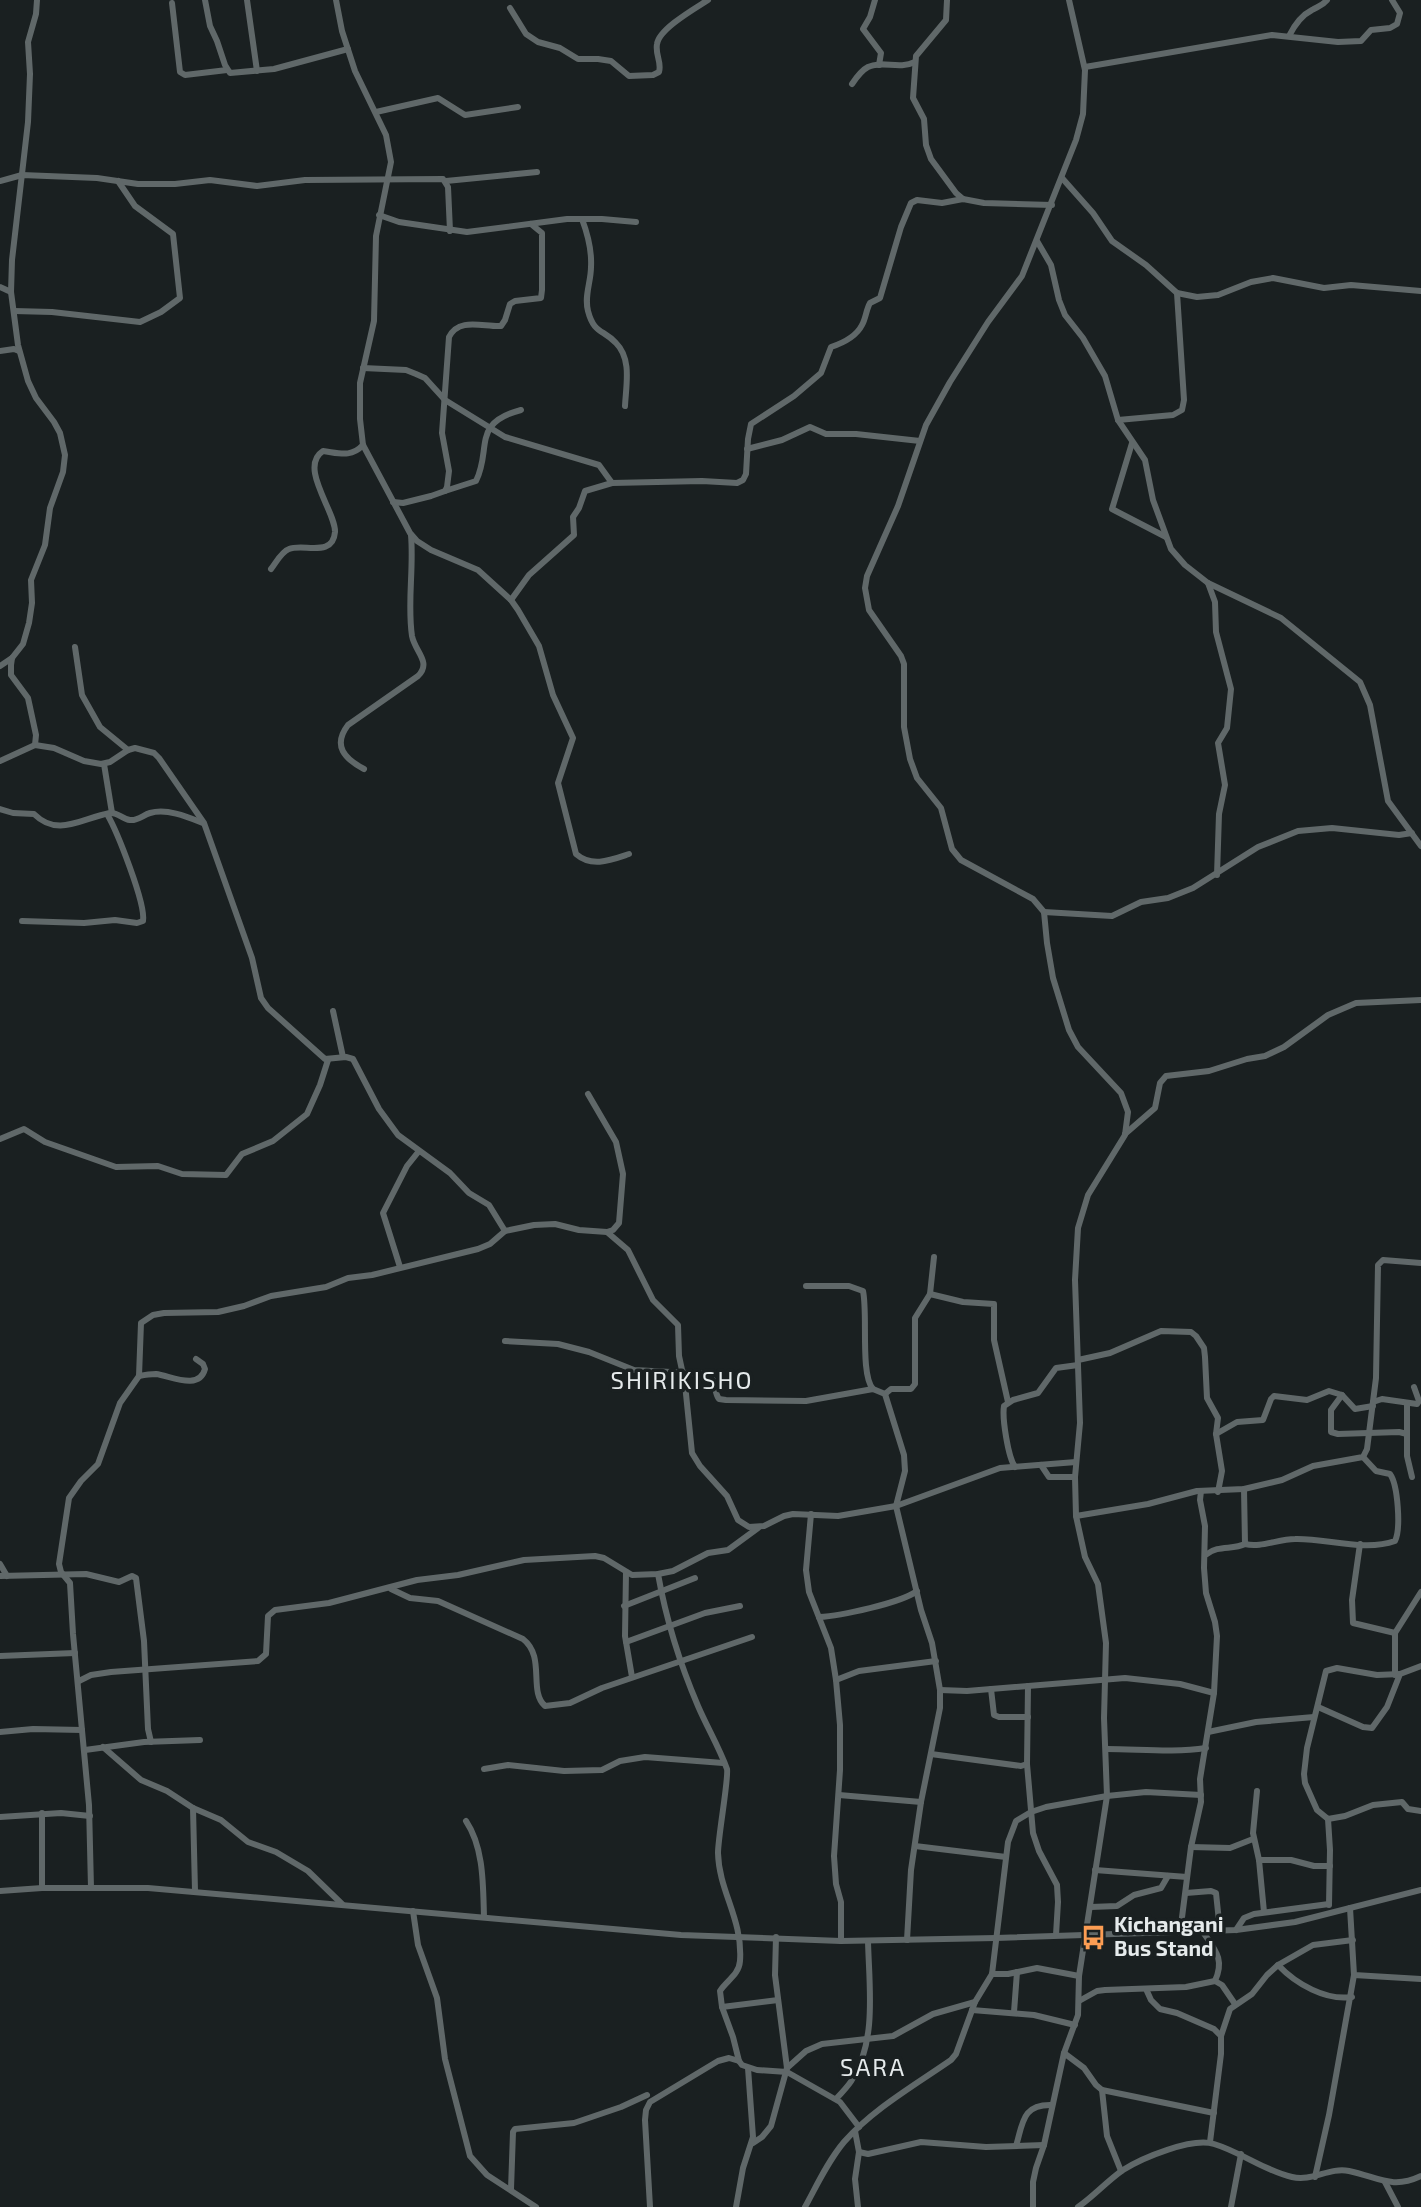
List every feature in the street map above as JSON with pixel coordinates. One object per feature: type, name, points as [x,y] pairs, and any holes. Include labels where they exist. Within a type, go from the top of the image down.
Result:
[{"type":"street","points":[[0,666],[12,658],[23,644],[29,623],[31,580],[45,545],[50,508],[64,472],[65,454],[60,433],[28,381],[19,351],[11,292],[30,74],[28,42],[37,0]]},
{"type":"street","points":[[205,0],[210,26],[227,70],[233,74],[257,71],[348,49]]},
{"type":"street","points":[[247,0],[257,71]]},
{"type":"street","points":[[336,0],[348,49],[360,83],[376,112],[390,150],[391,162],[379,215],[373,272],[373,321],[360,395],[363,445],[410,533],[431,550],[478,570],[510,600],[539,646],[553,695],[573,738],[558,783],[574,849],[580,857],[596,862],[629,853]]},
{"type":"street","points":[[510,8],[519,26],[532,39],[560,48],[578,59],[611,61],[625,74],[634,77],[659,72],[656,50],[660,36],[708,0]]},
{"type":"street","points":[[875,0],[863,29],[881,53],[879,65]]},
{"type":"street","points":[[947,0],[946,20],[925,44],[915,61],[913,98],[925,118],[927,151],[947,183],[963,199]]},
{"type":"street","points":[[1069,0],[1085,67],[1086,89],[1083,114],[1062,178],[1022,276],[988,322],[926,425],[898,506],[867,576],[865,599],[875,621],[904,664],[904,727],[910,759],[918,778],[941,808],[952,849],[961,860],[1033,899],[1044,912],[1053,978],[1069,1030],[1079,1047],[1124,1098],[1128,1112],[1125,1135]]},
{"type":"street","points":[[1289,36],[1308,12],[1322,6],[1327,0]]},
{"type":"street","points":[[1085,67],[1272,35],[1338,42],[1361,41],[1371,30],[1390,28],[1397,24],[1399,13],[1392,0]]},
{"type":"street","points":[[172,3],[180,72],[185,75],[227,70]]},
{"type":"street","points":[[852,83],[867,67],[904,66],[915,61]]},
{"type":"street","points":[[376,112],[438,98],[465,115],[518,107]]},
{"type":"street","points":[[0,181],[22,175],[161,184],[210,180],[257,186],[305,180],[438,178],[446,181],[537,172]]},
{"type":"street","points":[[1062,178],[1093,213],[1112,241],[1146,265],[1177,293],[1197,297],[1217,295],[1251,282],[1273,278],[1324,288],[1351,285],[1421,291]]},
{"type":"street","points":[[14,311],[52,312],[140,322],[161,312],[180,298],[173,234],[135,206],[118,181]]},
{"type":"street","points":[[446,181],[450,231]]},
{"type":"street","points":[[510,600],[530,575],[573,536],[573,517],[585,491],[612,483],[737,483],[743,480],[746,474],[750,429],[754,421],[794,396],[821,373],[831,347],[845,343],[861,327],[870,303],[880,298],[911,203],[942,203],[963,199],[1015,205],[1052,205]]},
{"type":"street","points":[[379,215],[399,222],[450,231],[484,232],[582,219],[636,222]]},
{"type":"street","points":[[582,219],[590,245],[587,308],[600,333],[617,344],[624,357],[628,371],[625,406]]},
{"type":"street","points":[[445,491],[449,471],[442,433],[447,345],[452,331],[463,324],[501,326],[510,304],[542,296],[541,233],[540,229],[531,224]]},
{"type":"street","points":[[1037,241],[1051,265],[1065,315],[1083,338],[1105,376],[1118,420],[1144,460],[1151,493],[1171,549],[1208,583],[1280,618],[1360,682],[1370,705],[1382,762],[1385,794],[1421,846]]},
{"type":"street","points":[[0,287],[11,292]]},
{"type":"street","points":[[1118,420],[1174,415],[1182,410],[1184,400],[1177,293]]},
{"type":"street","points":[[0,351],[19,351]]},
{"type":"street","points":[[363,368],[416,373],[425,378],[445,400],[476,417],[491,429],[518,442],[599,465],[612,483]]},
{"type":"street","points":[[393,502],[403,503],[477,481],[484,442],[491,429],[507,414],[522,410]]},
{"type":"street","points":[[747,449],[782,440],[810,428],[826,434],[856,434],[920,441]]},
{"type":"street","points":[[1132,443],[1112,509],[1166,537]]},
{"type":"street","points":[[271,569],[287,550],[319,549],[332,540],[334,525],[315,473],[318,454],[323,451],[344,454],[356,451],[363,445]]},
{"type":"street","points":[[364,769],[348,760],[344,754],[344,730],[418,676],[425,663],[415,648],[412,635],[413,560],[410,533]]},
{"type":"street","points":[[1208,583],[1215,601],[1216,632],[1230,678],[1232,698],[1227,728],[1218,743],[1224,785],[1219,814],[1217,875]]},
{"type":"street","points":[[75,647],[82,695],[100,727],[128,750]]},
{"type":"street","points":[[12,658],[11,675],[23,689],[30,705],[36,735],[35,745]]},
{"type":"street","points":[[0,761],[35,745],[54,748],[92,763],[104,764],[128,750],[146,750],[159,758],[204,823],[242,937],[252,958],[261,998],[276,1015],[328,1060]]},
{"type":"street","points":[[22,921],[84,923],[143,920],[137,891],[109,813],[104,764]]},
{"type":"street","points":[[0,809],[34,814],[44,824],[50,825],[74,824],[109,813],[131,820],[164,812],[204,823]]},
{"type":"street","points":[[1044,912],[1112,916],[1141,902],[1180,894],[1217,875],[1258,847],[1298,831],[1332,828],[1399,835],[1412,833]]},
{"type":"street","points":[[1032,2207],[1033,2182],[1064,2053],[1075,2025],[1079,1976],[1107,1796],[1104,1718],[1106,1643],[1100,1592],[1096,1577],[1085,1557],[1076,1516],[1075,1477],[1080,1423],[1076,1252],[1078,1228],[1085,1201],[1125,1135],[1155,1108],[1160,1083],[1166,1076],[1209,1071],[1265,1056],[1284,1047],[1328,1015],[1356,1003],[1421,1000]]},
{"type":"street","points":[[333,1011],[343,1057]]},
{"type":"street","points":[[328,1060],[343,1057],[353,1059],[385,1120],[398,1135],[489,1205],[505,1231]]},
{"type":"street","points":[[0,1139],[24,1129],[45,1142],[116,1167],[154,1165],[182,1174],[226,1175],[242,1154],[273,1140],[307,1114],[328,1060]]},
{"type":"street","points":[[90,1888],[90,1816],[70,1583],[59,1564],[69,1498],[98,1464],[120,1404],[139,1376],[141,1323],[153,1315],[218,1312],[271,1296],[326,1287],[348,1278],[372,1275],[485,1246],[505,1231],[547,1224],[579,1230],[614,1230],[619,1223],[623,1174],[616,1142],[588,1094]]},
{"type":"street","points":[[400,1267],[383,1213],[407,1166],[419,1151]]},
{"type":"street","points":[[607,1232],[628,1250],[653,1300],[680,1330],[679,1356],[690,1445],[695,1460],[727,1496],[738,1520],[742,1524],[758,1528]]},
{"type":"street","points":[[885,1394],[891,1389],[911,1389],[915,1384],[915,1318],[930,1294],[934,1257]]},
{"type":"street","points":[[1363,1457],[1367,1449],[1376,1378],[1378,1265],[1383,1260],[1421,1263]]},
{"type":"street","points":[[806,1286],[849,1286],[863,1291],[869,1385],[885,1394]]},
{"type":"street","points":[[930,1294],[963,1302],[994,1304],[994,1340],[1008,1402]]},
{"type":"street","points":[[1016,1467],[1011,1457],[1003,1410],[1008,1402],[1038,1392],[1056,1368],[1111,1353],[1161,1331],[1191,1332],[1204,1348],[1207,1398],[1218,1418],[1216,1434],[1222,1471],[1218,1492]]},
{"type":"street","points":[[505,1340],[558,1344],[589,1352],[634,1370],[708,1374],[714,1380],[717,1395],[726,1400],[806,1401],[873,1389]]},
{"type":"street","points":[[139,1376],[154,1374],[174,1379],[197,1380],[202,1377],[205,1369],[196,1359]]},
{"type":"street","points":[[1216,1434],[1237,1422],[1264,1420],[1274,1396],[1307,1399],[1329,1391],[1342,1395],[1354,1409],[1382,1399],[1419,1403],[1414,1387]]},
{"type":"street","points":[[885,1394],[904,1455],[905,1471],[896,1506],[936,1661],[940,1690],[911,1870],[907,1940]]},
{"type":"street","points":[[1342,1395],[1331,1410],[1331,1432],[1407,1434]]},
{"type":"street","points":[[1407,1403],[1407,1456],[1412,1477]]},
{"type":"street","points":[[1076,1516],[1148,1504],[1201,1491],[1244,1489],[1282,1480],[1313,1466],[1363,1457]]},
{"type":"street","points":[[1206,1555],[1219,1548],[1245,1544],[1257,1546],[1294,1539],[1360,1544],[1387,1544],[1395,1541],[1395,1483],[1390,1474],[1376,1471],[1363,1457]]},
{"type":"street","points":[[79,1681],[91,1675],[258,1661],[266,1654],[267,1619],[270,1613],[293,1607],[329,1603],[391,1589],[416,1580],[551,1558],[595,1556],[637,1576],[659,1574],[673,1571],[708,1553],[728,1550],[758,1528],[784,1516],[838,1516],[896,1506],[920,1500],[993,1470],[1076,1462]]},
{"type":"street","points":[[1041,1465],[1049,1477],[1075,1477]]},
{"type":"street","points":[[1244,1489],[1245,1544]]},
{"type":"street","points":[[1180,1933],[1214,1693],[1217,1631],[1206,1593],[1205,1526],[1201,1491]]},
{"type":"street","points":[[811,1514],[806,1570],[809,1592],[831,1648],[841,1748],[834,1856],[836,1884],[841,1902],[841,1941]]},
{"type":"street","points":[[1360,1544],[1352,1600],[1353,1623],[1395,1633]]},
{"type":"street","points":[[0,1564],[4,1576],[86,1574],[114,1582],[132,1576],[136,1578],[144,1641],[148,1730],[151,1742]]},
{"type":"street","points":[[626,1572],[626,1642],[632,1677]]},
{"type":"street","points":[[659,1574],[661,1591],[681,1661],[727,1773],[718,1855],[724,1889],[734,1912],[739,1936],[740,1966],[720,1991],[738,2061]]},
{"type":"street","points":[[624,1606],[695,1578]]},
{"type":"street","points":[[391,1589],[411,1598],[438,1601],[523,1639],[533,1649],[539,1698],[545,1706],[570,1703],[632,1677],[752,1637]]},
{"type":"street","points":[[819,1617],[831,1617],[911,1596],[917,1591]]},
{"type":"street","points":[[1318,1707],[1363,1727],[1372,1728],[1387,1707],[1397,1675],[1395,1633],[1421,1592]]},
{"type":"street","points":[[911,1596],[919,1600]]},
{"type":"street","points":[[626,1642],[705,1613],[740,1606]]},
{"type":"street","points":[[0,1656],[75,1653]]},
{"type":"street","points":[[836,1680],[859,1671],[936,1661]]},
{"type":"street","points":[[1330,1914],[1328,1819],[1317,1810],[1305,1783],[1305,1766],[1314,1717],[1328,1670],[1337,1668],[1377,1675],[1397,1675],[1421,1666]]},
{"type":"street","points":[[940,1690],[990,1689],[1133,1678],[1180,1684],[1214,1693]]},
{"type":"street","points":[[1028,1686],[1027,1764],[1031,1812],[1035,1842],[1057,1885],[1056,1935]]},
{"type":"street","points":[[990,1689],[994,1714],[999,1717],[1028,1717]]},
{"type":"street","points":[[1208,1732],[1256,1722],[1314,1717]]},
{"type":"street","points":[[0,1732],[33,1729],[82,1730]]},
{"type":"street","points":[[85,1750],[151,1742],[200,1740]]},
{"type":"street","points":[[103,1747],[141,1780],[181,1798],[193,1808],[221,1820],[248,1842],[276,1852],[308,1871],[342,1904]]},
{"type":"street","points":[[1107,1749],[1186,1751],[1206,1748]]},
{"type":"street","points":[[931,1754],[1020,1766],[1027,1764]]},
{"type":"street","points":[[484,1769],[508,1765],[564,1771],[602,1770],[620,1761],[645,1758],[723,1763]]},
{"type":"street","points":[[1257,1791],[1253,1839],[1259,1860],[1264,1912]]},
{"type":"street","points":[[805,2207],[836,2153],[857,2129],[879,2110],[951,2060],[960,2045],[975,2002],[992,1974],[1006,1857],[1013,1826],[1031,1812],[1065,1802],[1146,1792],[1201,1795]]},
{"type":"street","points":[[839,1795],[921,1802]]},
{"type":"street","points":[[1328,1819],[1390,1802],[1402,1802],[1408,1809],[1421,1811]]},
{"type":"street","points":[[193,1808],[195,1891]]},
{"type":"street","points":[[0,1817],[42,1813],[90,1816]]},
{"type":"street","points":[[41,1888],[42,1813]]},
{"type":"street","points":[[466,1821],[475,1838],[481,1865],[484,1917]]},
{"type":"street","points":[[1191,1847],[1230,1847],[1253,1839]]},
{"type":"street","points":[[915,1846],[1006,1857]]},
{"type":"street","points":[[1259,1860],[1292,1860],[1314,1866],[1330,1866]]},
{"type":"street","points":[[1095,1870],[1187,1877]]},
{"type":"street","points":[[1091,1907],[1117,1906],[1134,1895],[1161,1888],[1168,1876]]},
{"type":"street","points":[[0,1891],[41,1888],[148,1888],[681,1935],[869,1941],[1236,1930],[1330,1914],[1421,1890]]},
{"type":"street","points":[[1186,1893],[1216,1893],[1220,1931]]},
{"type":"street","points":[[1236,1930],[1244,1918],[1264,1912],[1329,1904]]},
{"type":"street","points":[[1315,2177],[1352,1997],[1354,1975],[1350,1908]]},
{"type":"street","points":[[413,1911],[418,1945],[437,1998],[442,2045],[466,2144],[477,2166],[536,2207]]},
{"type":"street","points":[[1203,1932],[1220,1962],[1215,1981]]},
{"type":"street","points":[[752,2143],[762,2137],[771,2126],[787,2070],[778,2000],[776,1937]]},
{"type":"street","points":[[1210,2142],[1222,2054],[1221,2036],[1230,2009],[1252,1994],[1278,1965],[1313,1945],[1353,1940]]},
{"type":"street","points":[[836,2099],[852,2080],[867,2040],[869,1941]]},
{"type":"street","points":[[1278,1965],[1299,1982],[1324,1994],[1339,1998],[1352,1997]]},
{"type":"street","points":[[992,1974],[1037,1968],[1079,1976]]},
{"type":"street","points":[[1014,2012],[1017,1972]]},
{"type":"street","points":[[1354,1975],[1421,1979]]},
{"type":"street","points":[[1079,2001],[1102,1990],[1186,1987],[1215,1981],[1222,1985],[1235,2004]]},
{"type":"street","points":[[1146,1989],[1151,2000],[1160,2009],[1214,2029],[1221,2036]]},
{"type":"street","points":[[722,2007],[778,2000]]},
{"type":"street","points":[[787,2070],[806,2051],[822,2044],[893,2036],[933,2014],[975,2002]]},
{"type":"street","points":[[972,2010],[987,2013],[1014,2012],[1055,2018],[1075,2025]]},
{"type":"street","points":[[1064,2053],[1084,2068],[1102,2090],[1214,2113]]},
{"type":"street","points":[[650,2207],[645,2120],[650,2102],[718,2061],[729,2058],[748,2068],[787,2070],[836,2099],[846,2109],[857,2129],[859,2152],[855,2205]]},
{"type":"street","points":[[736,2207],[743,2168],[752,2143],[748,2068]]},
{"type":"street","points":[[1102,2090],[1107,2136],[1121,2171]]},
{"type":"street","points":[[511,2189],[515,2129],[573,2123],[647,2095]]},
{"type":"street","points":[[1016,2146],[1023,2121],[1029,2111],[1037,2105],[1052,2105]]},
{"type":"street","points":[[859,2152],[868,2154],[921,2142],[986,2147],[1044,2145]]},
{"type":"street","points":[[1078,2207],[1121,2171],[1172,2149],[1194,2143],[1210,2142],[1292,2177],[1315,2177],[1335,2170],[1385,2182],[1404,2182],[1421,2176]]},
{"type":"street","points":[[1231,2207],[1241,2154]]},
{"type":"street","points":[[1385,2182],[1398,2207]]},
{"type":"place","name":"Kichangani Bus Stand","points":[[1094,1937]]},
{"type":"district","name":"SHIRIKISHO","points":[[682,1381]]},
{"type":"district","name":"SARA","points":[[873,2068]]}]
